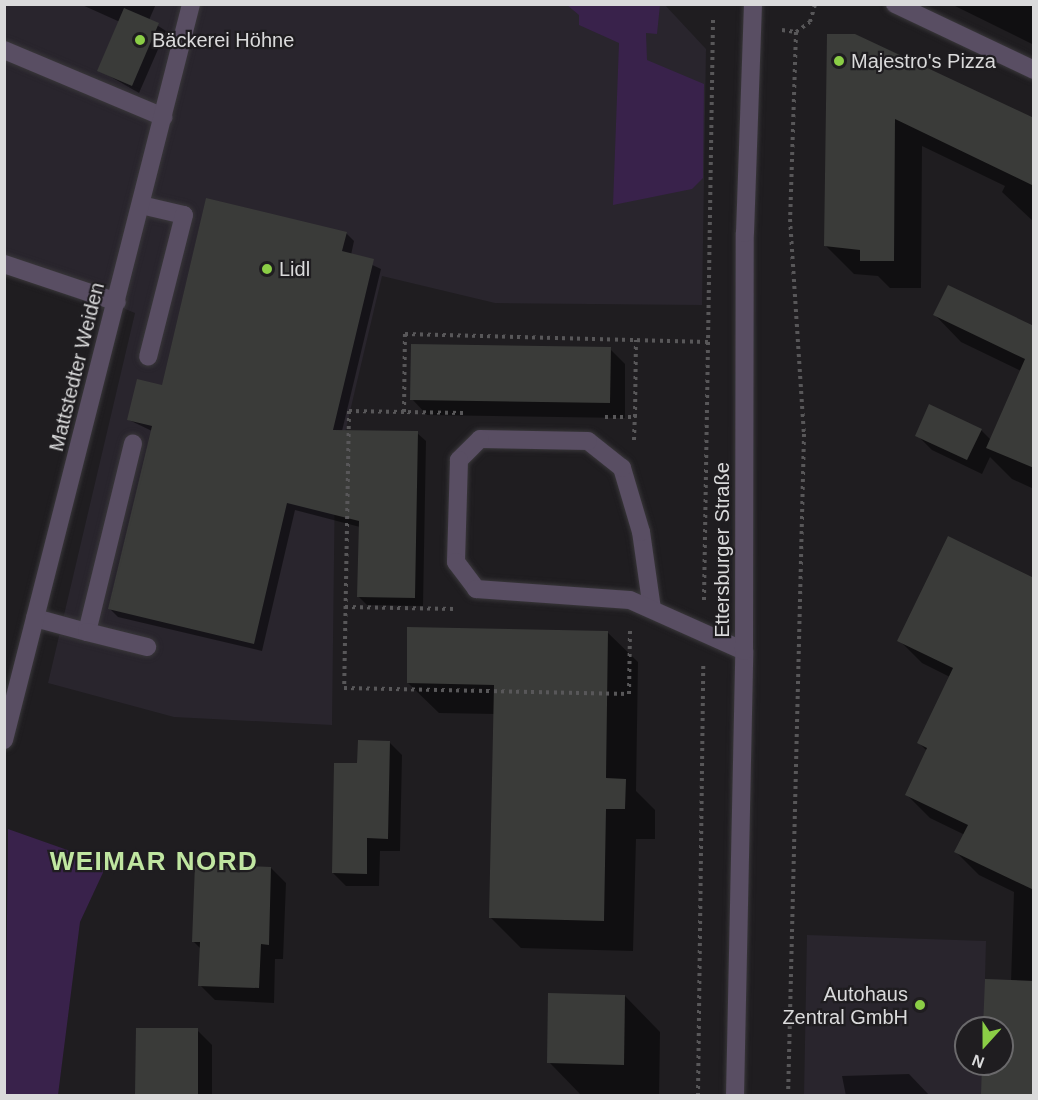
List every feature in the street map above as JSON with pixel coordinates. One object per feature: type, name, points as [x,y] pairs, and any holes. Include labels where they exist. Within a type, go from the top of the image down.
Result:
[{"type":"street","name":"Mattstedter Weiden","points":[[4,740],[191,4]]},
{"type":"street","name":"Ettersburger Straße","points":[[735,1095],[744,651],[745,233],[753,4]]},
{"type":"street","points":[[895,4],[1034,70]]},
{"type":"street","points":[[4,50],[163,117]]},
{"type":"street","points":[[141,205],[184,215],[148,357]]},
{"type":"street","points":[[4,264],[117,302]]},
{"type":"street","points":[[652,609],[641,532],[622,468],[588,441],[480,439],[459,460],[456,562],[476,589],[630,600],[744,651]]},
{"type":"street","points":[[87,632],[133,444]]},
{"type":"street","points":[[35,618],[147,647]]},
{"type":"path","points":[[751,27],[796,32],[810,22],[815,4]]},
{"type":"path","points":[[698,1095],[713,20]]},
{"type":"path","points":[[788,1095],[804,434],[790,219],[796,32]]},
{"type":"path","points":[[404,412],[405,334],[708,342]]},
{"type":"path","points":[[601,416],[635,417],[636,340]]},
{"type":"path","points":[[475,414],[349,411],[344,688],[629,694],[630,600]]},
{"type":"path","points":[[459,460],[463,413]]},
{"type":"path","points":[[345,607],[455,609],[456,562]]},
{"type":"shaded area","points":[[4,5],[665,5],[706,49],[702,305],[495,303],[382,276],[335,475],[332,725],[174,717],[48,683],[135,313],[5,261]]},
{"type":"shaded area","points":[[567,5],[660,5],[657,34],[646,33],[647,60],[704,84],[703,178],[692,189],[613,205],[619,43],[579,25],[579,15]]},
{"type":"shaded area","points":[[8,829],[107,864],[80,922],[58,1095],[5,1095]]},
{"type":"shaded area","name":"Autohaus Zentral GmbH","points":[[807,935],[986,941],[985,979],[1033,981],[1033,1095],[804,1096]]},
{"type":"building","points":[[124,8],[159,23],[132,86],[97,71]]},
{"type":"building","points":[[827,34],[855,34],[1034,118],[1034,186],[895,119],[894,261],[860,261],[860,250],[824,246]]},
{"type":"building","points":[[206,198],[347,232],[342,251],[374,259],[333,430],[418,431],[415,598],[357,597],[359,521],[287,503],[254,644],[108,609],[152,426],[127,420],[137,379],[162,385]]},
{"type":"building","points":[[948,285],[1034,326],[1034,468],[986,448],[1025,359],[933,315]]},
{"type":"building","points":[[411,344],[611,347],[610,403],[410,400]]},
{"type":"building","points":[[929,404],[982,429],[967,460],[915,436]]},
{"type":"building","points":[[948,536],[1034,578],[1034,890],[954,852],[968,825],[905,795],[927,748],[917,743],[953,668],[897,641]]},
{"type":"building","points":[[407,627],[608,631],[606,778],[626,779],[625,809],[606,809],[604,921],[489,918],[494,685],[407,683]]},
{"type":"building","points":[[358,740],[390,741],[388,839],[367,838],[367,874],[332,873],[334,763],[357,763]]},
{"type":"building","points":[[195,864],[271,867],[269,945],[261,944],[259,988],[198,986],[200,942],[192,942]]},
{"type":"building","points":[[985,979],[1034,981],[1034,1095],[981,1095],[982,1076],[1014,1076],[1014,1016],[983,1016]]},
{"type":"building","points":[[548,993],[625,995],[624,1065],[547,1063]]},
{"type":"building","points":[[136,1028],[198,1028],[198,1095],[135,1095]]},
{"type":"place","name":"Bäckerei Höhne","points":[[140,40]]},
{"type":"place","name":"Majestro's Pizza","points":[[839,61]]},
{"type":"place","name":"Lidl","points":[[267,269]]},
{"type":"place","name":"Autohaus Zentral GmbH","points":[[920,1005]]},
{"type":"district","name":"WEIMAR NORD","points":[[154,862]]}]
